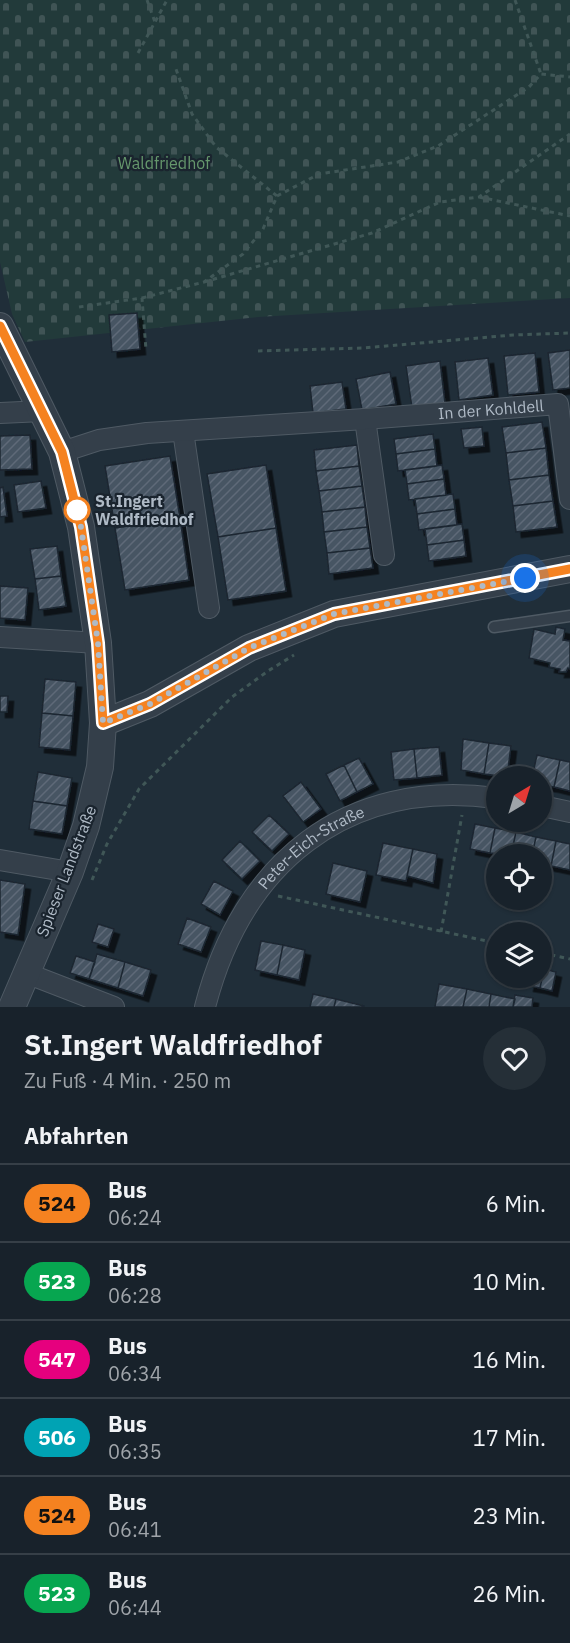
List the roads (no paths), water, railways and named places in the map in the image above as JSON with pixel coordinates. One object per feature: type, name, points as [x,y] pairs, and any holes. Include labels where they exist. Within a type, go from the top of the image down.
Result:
[{"type":"street","name":"Spieser Landstraße","points":[[0,326],[62,452],[81,527],[98,643],[103,723],[100,767],[79,880],[26,973],[12,1007]]},
{"type":"street","name":"In der Kohldell","points":[[62,452],[99,440],[147,433],[558,404],[570,499]]},
{"type":"street","points":[[0,412],[43,411]]},
{"type":"street","points":[[365,419],[384,555]]},
{"type":"street","points":[[183,431],[209,608]]},
{"type":"street","points":[[103,723],[150,704],[249,648],[334,614],[570,569]]},
{"type":"street","points":[[0,637],[98,643]]},
{"type":"street","name":"Peter-Eich-Straße","points":[[205,1007],[224,949],[239,918],[257,891],[278,867],[311,838],[349,817],[384,804],[422,796],[466,794],[486,797]]},
{"type":"street","points":[[552,808],[570,812]]},
{"type":"street","points":[[0,860],[79,880]]},
{"type":"street","points":[[26,973],[114,1007]]},
{"type":"lane","points":[[495,627],[570,616]]},
{"type":"place","name":"St.Ingert Waldfriedhof","points":[[77,510]]},
{"type":"park label","name":"Waldfriedhof","points":[[164,163]]}]
